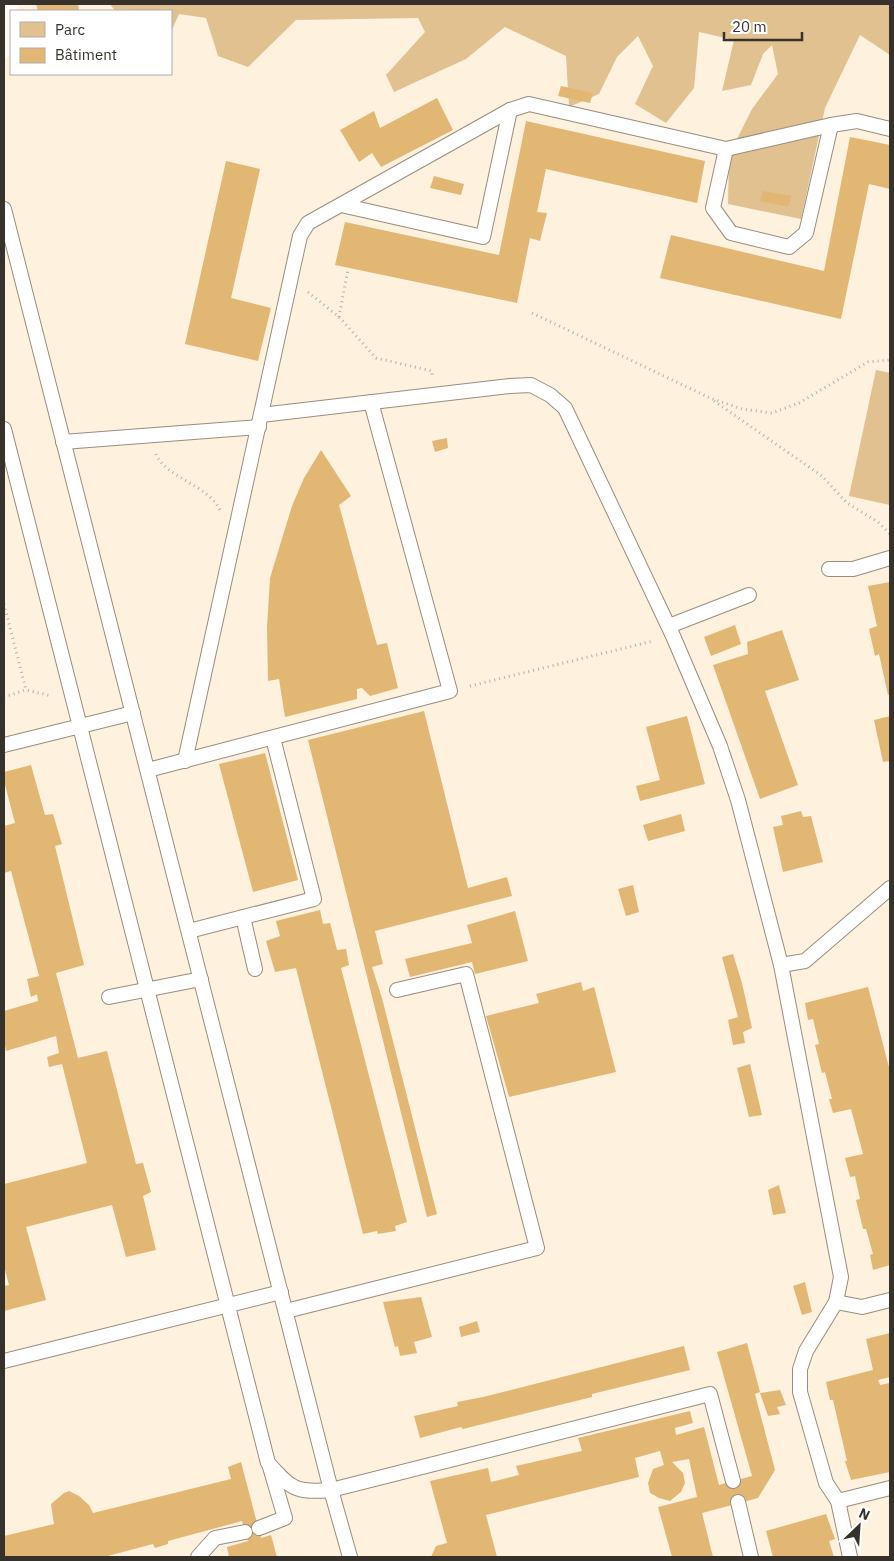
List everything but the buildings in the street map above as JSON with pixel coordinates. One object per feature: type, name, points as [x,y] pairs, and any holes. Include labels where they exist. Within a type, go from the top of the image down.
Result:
[{"type":"lane","points":[[185,761],[300,236],[308,223],[510,110],[529,104],[726,149],[830,125],[857,121],[890,129]]},
{"type":"lane","points":[[341,205],[483,237],[510,110]]},
{"type":"lane","points":[[726,149],[713,208],[731,233],[789,247],[806,233],[830,125]]},
{"type":"lane","points":[[4,209],[331,1490],[350,1557]]},
{"type":"lane","points":[[63,442],[147,435],[260,421],[371,402],[510,386],[531,385],[550,394],[565,408],[671,631],[720,746],[738,800],[781,965],[841,1277],[836,1302],[806,1351],[800,1369],[800,1392],[826,1483],[838,1501],[850,1557]]},
{"type":"lane","points":[[148,770],[450,691],[371,402]]},
{"type":"lane","points":[[4,429],[268,1463],[285,1518],[259,1528]]},
{"type":"lane","points":[[829,569],[852,569],[890,558]]},
{"type":"lane","points":[[671,631],[749,594]]},
{"type":"lane","points":[[4,745],[133,713]]},
{"type":"lane","points":[[189,931],[314,898],[273,738]]},
{"type":"lane","points":[[781,965],[805,961],[890,888]]},
{"type":"lane","points":[[243,917],[255,969]]},
{"type":"lane","points":[[286,1311],[537,1248],[466,974],[397,990]]},
{"type":"lane","points":[[108,997],[201,979]]},
{"type":"lane","points":[[4,1361],[281,1292]]},
{"type":"lane","points":[[836,1302],[862,1307],[890,1300]]},
{"type":"lane","points":[[268,1463],[287,1484],[308,1492],[331,1490],[710,1394],[733,1481]]},
{"type":"lane","points":[[838,1501],[890,1488]]},
{"type":"lane","points":[[738,1502],[751,1557]]},
{"type":"lane","points":[[198,1557],[215,1538],[245,1532]]},
{"type":"path","points":[[339,317],[348,269]]},
{"type":"path","points":[[291,278],[339,317],[376,358],[432,371],[435,395]]},
{"type":"path","points":[[532,313],[710,398],[742,409],[772,413],[799,403],[868,362],[890,360]]},
{"type":"path","points":[[710,398],[822,476],[847,503],[878,522],[890,534]]},
{"type":"path","points":[[147,435],[158,459],[175,473],[204,491],[218,507],[234,543]]},
{"type":"path","points":[[4,604],[26,690]]},
{"type":"path","points":[[450,691],[671,631]]},
{"type":"shaded area","points":[[20,4],[890,4],[890,1557],[4,1557],[4,59],[10,56],[10,75],[172,75],[172,10],[18,10]]},
{"type":"green space","points":[[110,4],[890,4],[890,55],[860,35],[825,108],[801,219],[728,204],[729,155],[752,109],[778,74],[772,45],[763,54],[751,85],[722,91],[734,40],[699,32],[694,88],[666,123],[635,104],[653,66],[638,36],[617,57],[599,94],[569,107],[566,56],[505,27],[466,59],[394,92],[386,75],[425,32],[418,18],[296,20],[248,67],[218,56],[206,18],[179,14],[172,30],[172,10],[114,10]]},
{"type":"green space","points":[[876,370],[890,373],[890,505],[849,496]]}]
